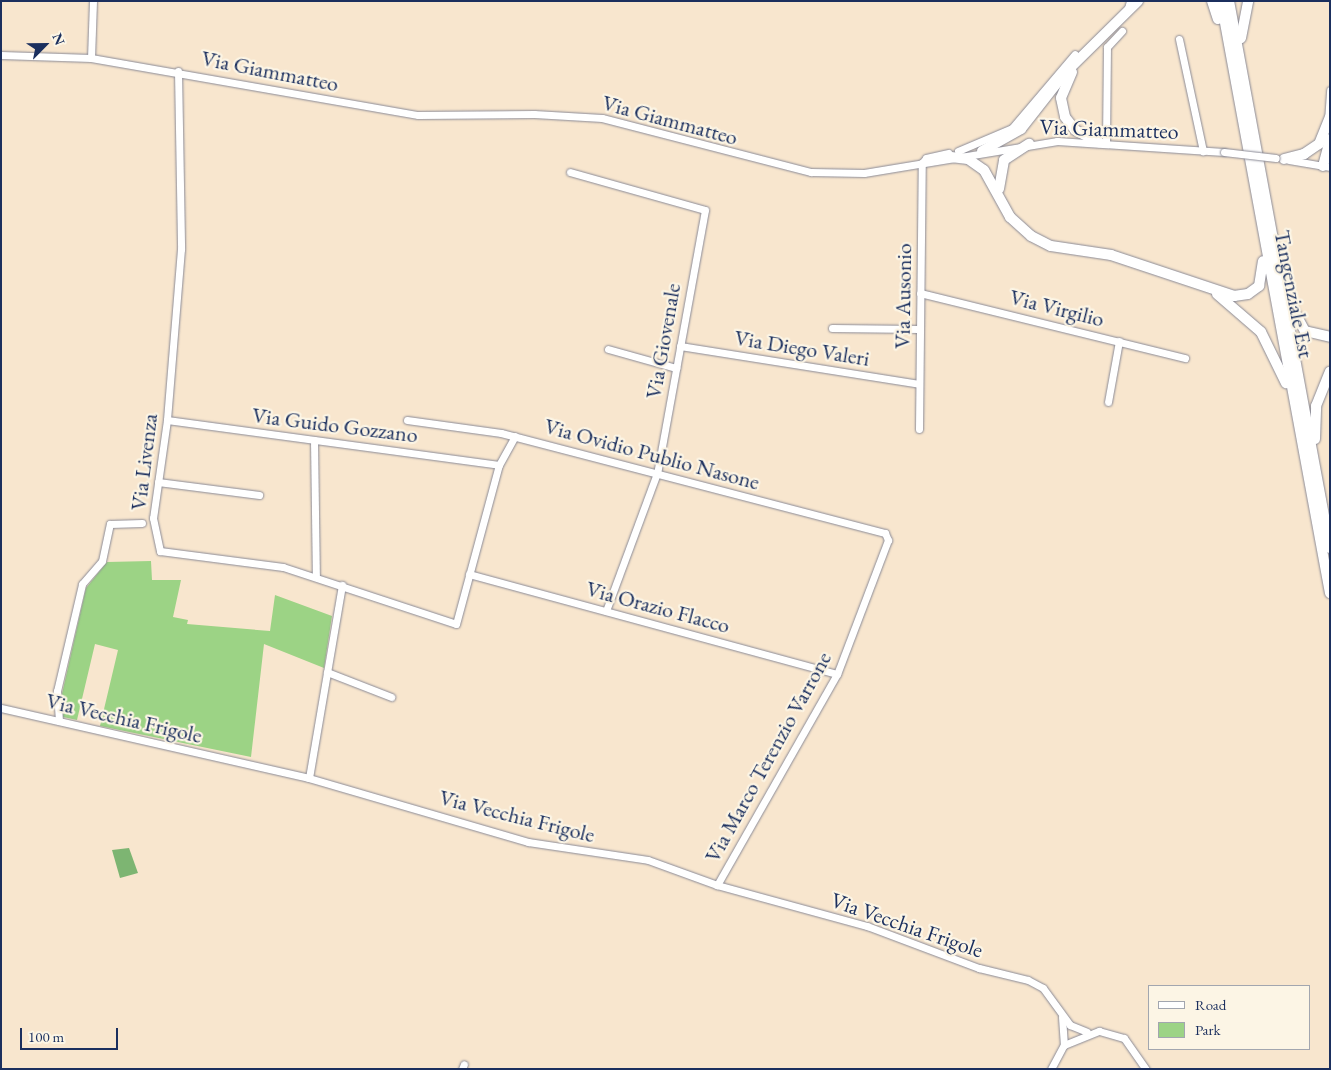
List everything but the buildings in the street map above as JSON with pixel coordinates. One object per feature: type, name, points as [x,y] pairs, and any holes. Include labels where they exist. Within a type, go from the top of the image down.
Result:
[{"type":"highway","points":[[982,151],[1020,129],[1064,74],[1128,6],[1138,1]]},
{"type":"highway","points":[[1102,142],[1068,122],[1062,105],[1064,85],[1144,1]]},
{"type":"highway","points":[[1212,1],[1232,64]]},
{"type":"highway","name":"Tangenziale Est","points":[[1221,1],[1330,593]]},
{"type":"highway","name":"Tangenziale Est","points":[[1229,1],[1330,548]]},
{"type":"highway","points":[[1245,88],[1240,27],[1248,1]]},
{"type":"highway","points":[[1280,158],[1314,148],[1329,121]]},
{"type":"highway","points":[[1327,167],[1330,139]]},
{"type":"highway","points":[[1003,202],[1000,165],[1029,144]]},
{"type":"highway","points":[[951,158],[968,159],[984,170],[1023,231],[1044,243],[1118,257],[1234,296],[1248,294],[1259,286],[1264,265],[1258,203]]},
{"type":"highway","points":[[1270,224],[1294,318],[1305,331],[1330,337]]},
{"type":"highway","points":[[1204,286],[1243,312],[1266,338],[1281,368],[1295,429],[1302,440]]},
{"type":"highway","points":[[1319,489],[1314,418],[1330,372]]},
{"type":"street","points":[[91,58],[93,1]]},
{"type":"street","points":[[1102,142],[1107,47],[1122,31]]},
{"type":"street","points":[[1180,39],[1203,151]]},
{"type":"street","points":[[922,163],[931,156],[981,145],[1012,128],[1075,54]]},
{"type":"street","name":"Via Giammatteo","points":[[1,56],[91,58],[178,71],[418,115],[534,114],[602,118],[811,172],[864,173],[1029,144],[1102,142],[1280,158],[1327,167]]},
{"type":"street","name":"Via Livenza","points":[[178,71],[181,249],[167,420],[153,518],[160,551],[283,567],[316,576],[456,624],[469,574]]},
{"type":"street","points":[[1329,121],[1330,90]]},
{"type":"street","name":"Via Ausonio","points":[[919,429],[922,163]]},
{"type":"street","name":"Via Giovenale","points":[[570,172],[706,210],[657,473],[606,611]]},
{"type":"street","name":"Via Virgilio","points":[[920,293],[1185,358]]},
{"type":"street","points":[[832,328],[919,329]]},
{"type":"street","points":[[1108,402],[1119,341]]},
{"type":"street","name":"Via Diego Valeri","points":[[680,346],[919,384]]},
{"type":"street","points":[[608,349],[676,368]]},
{"type":"street","name":"Via Guido Gozzano","points":[[167,420],[499,465]]},
{"type":"street","name":"Via Ovidio Publio Nasone","points":[[407,420],[515,436],[885,533]]},
{"type":"street","points":[[469,574],[499,465],[515,436]]},
{"type":"street","points":[[314,440],[316,576]]},
{"type":"street","points":[[158,482],[259,495]]},
{"type":"street","points":[[60,721],[57,691],[82,584],[102,561],[110,524],[142,524]]},
{"type":"street","name":"Via Marco Terenzio Varrone","points":[[718,885],[837,674],[888,540],[885,533]]},
{"type":"street","name":"Via Orazio Flacco","points":[[469,574],[837,674]]},
{"type":"street","points":[[309,778],[342,585]]},
{"type":"street","points":[[327,672],[391,697]]},
{"type":"street","name":"Via Vecchia Frigole","points":[[1,708],[309,778],[528,842],[648,860],[718,885],[867,926],[979,968],[1028,980],[1043,988],[1061,1014],[1086,1032],[1124,1038],[1146,1069]]},
{"type":"street","name":"Via Vecchia Frigole","points":[[1061,1014],[1064,1045]]},
{"type":"street","points":[[1051,1069],[1064,1045],[1086,1032]]},
{"type":"green space","points":[[151,561],[152,580],[181,580],[173,617],[188,620],[187,624],[270,631],[275,595],[332,616],[324,668],[264,644],[251,757],[100,726],[118,650],[95,644],[77,720],[63,717],[61,698],[86,588],[107,562]]},
{"type":"green space","points":[[129,848],[138,873],[120,878],[112,850]]}]
